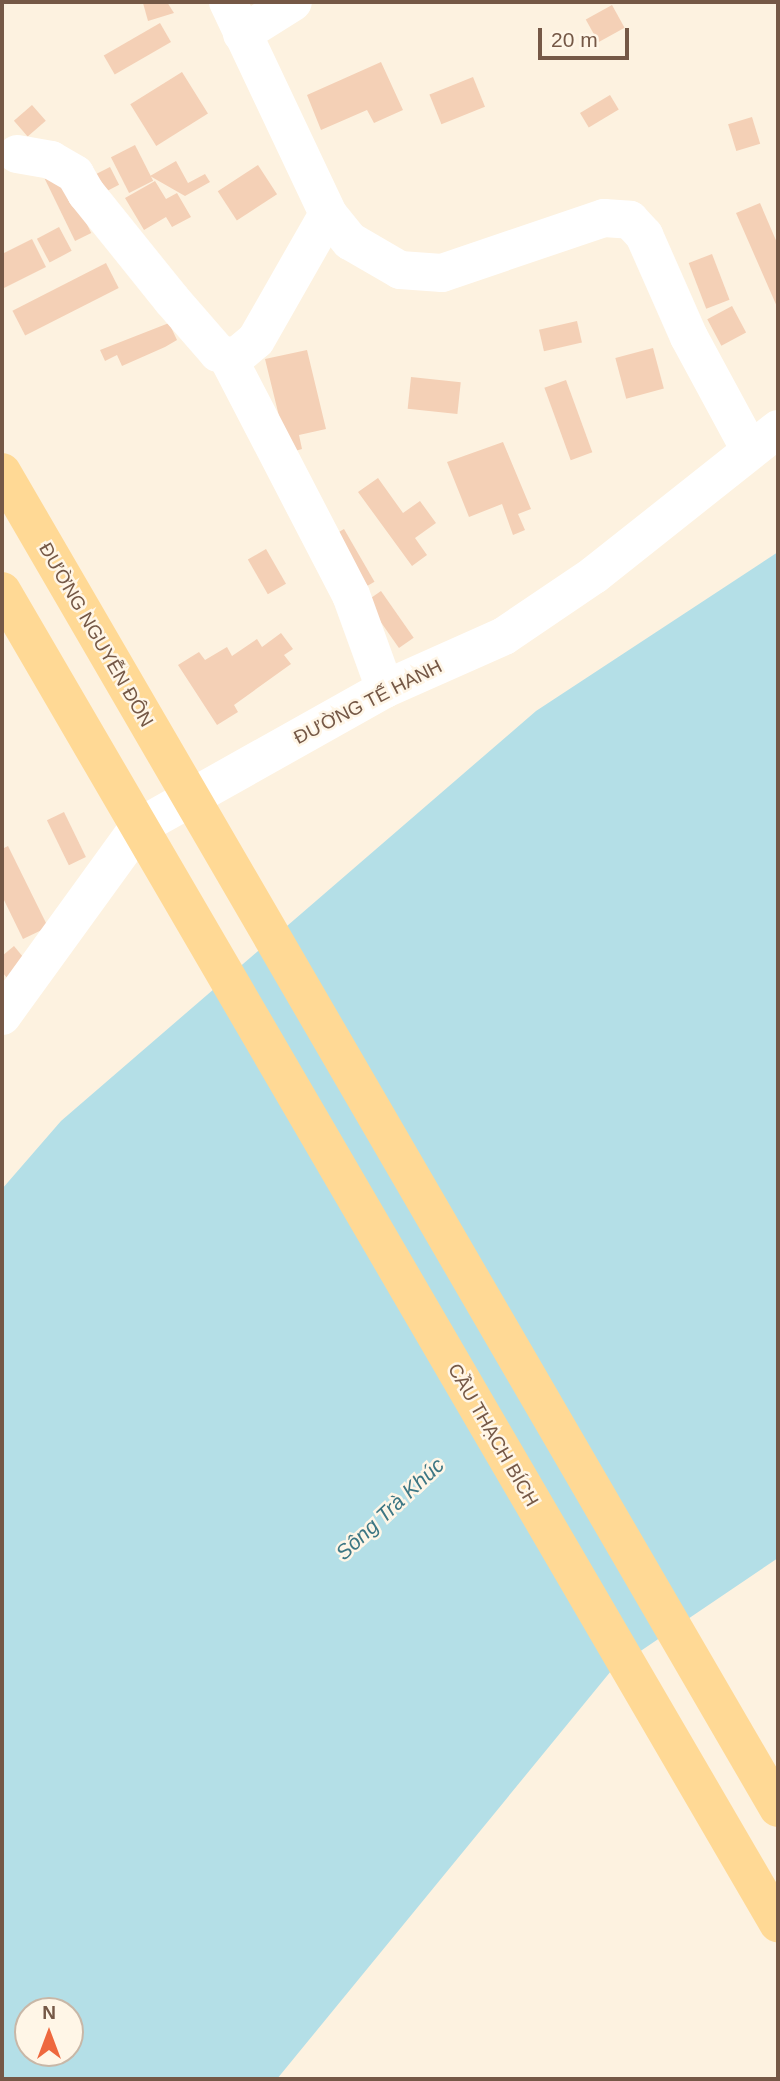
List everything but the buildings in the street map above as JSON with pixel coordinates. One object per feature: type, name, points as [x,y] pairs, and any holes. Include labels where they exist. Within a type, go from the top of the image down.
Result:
[{"type":"main road","name":"ĐƯỜNG NGUYỄN ĐÔN","points":[[2,472],[257,917],[778,1808]]},
{"type":"main road","points":[[2,591],[139,827]]},
{"type":"main road","name":"CẦU THẠCH BÍCH","points":[[139,827],[778,1923]]},
{"type":"street","points":[[293,2],[235,18],[328,214],[350,241],[400,270],[442,273],[604,218],[629,220],[644,235],[690,337],[764,439]]},
{"type":"street","points":[[17,154],[51,160],[75,174],[172,300],[218,352],[227,356],[238,355],[256,340],[328,214]]},
{"type":"street","points":[[227,356],[351,595],[385,689]]},
{"type":"street","name":"ĐƯỜNG TẾ HANH","points":[[2,1016],[139,827],[385,689],[504,636],[594,575],[764,439]]},
{"type":"water","name":"Sông Trà Khúc","points":[[778,552],[778,1558],[611,1671],[277,2079],[2,2079],[2,1189],[61,1121],[536,711]]}]
